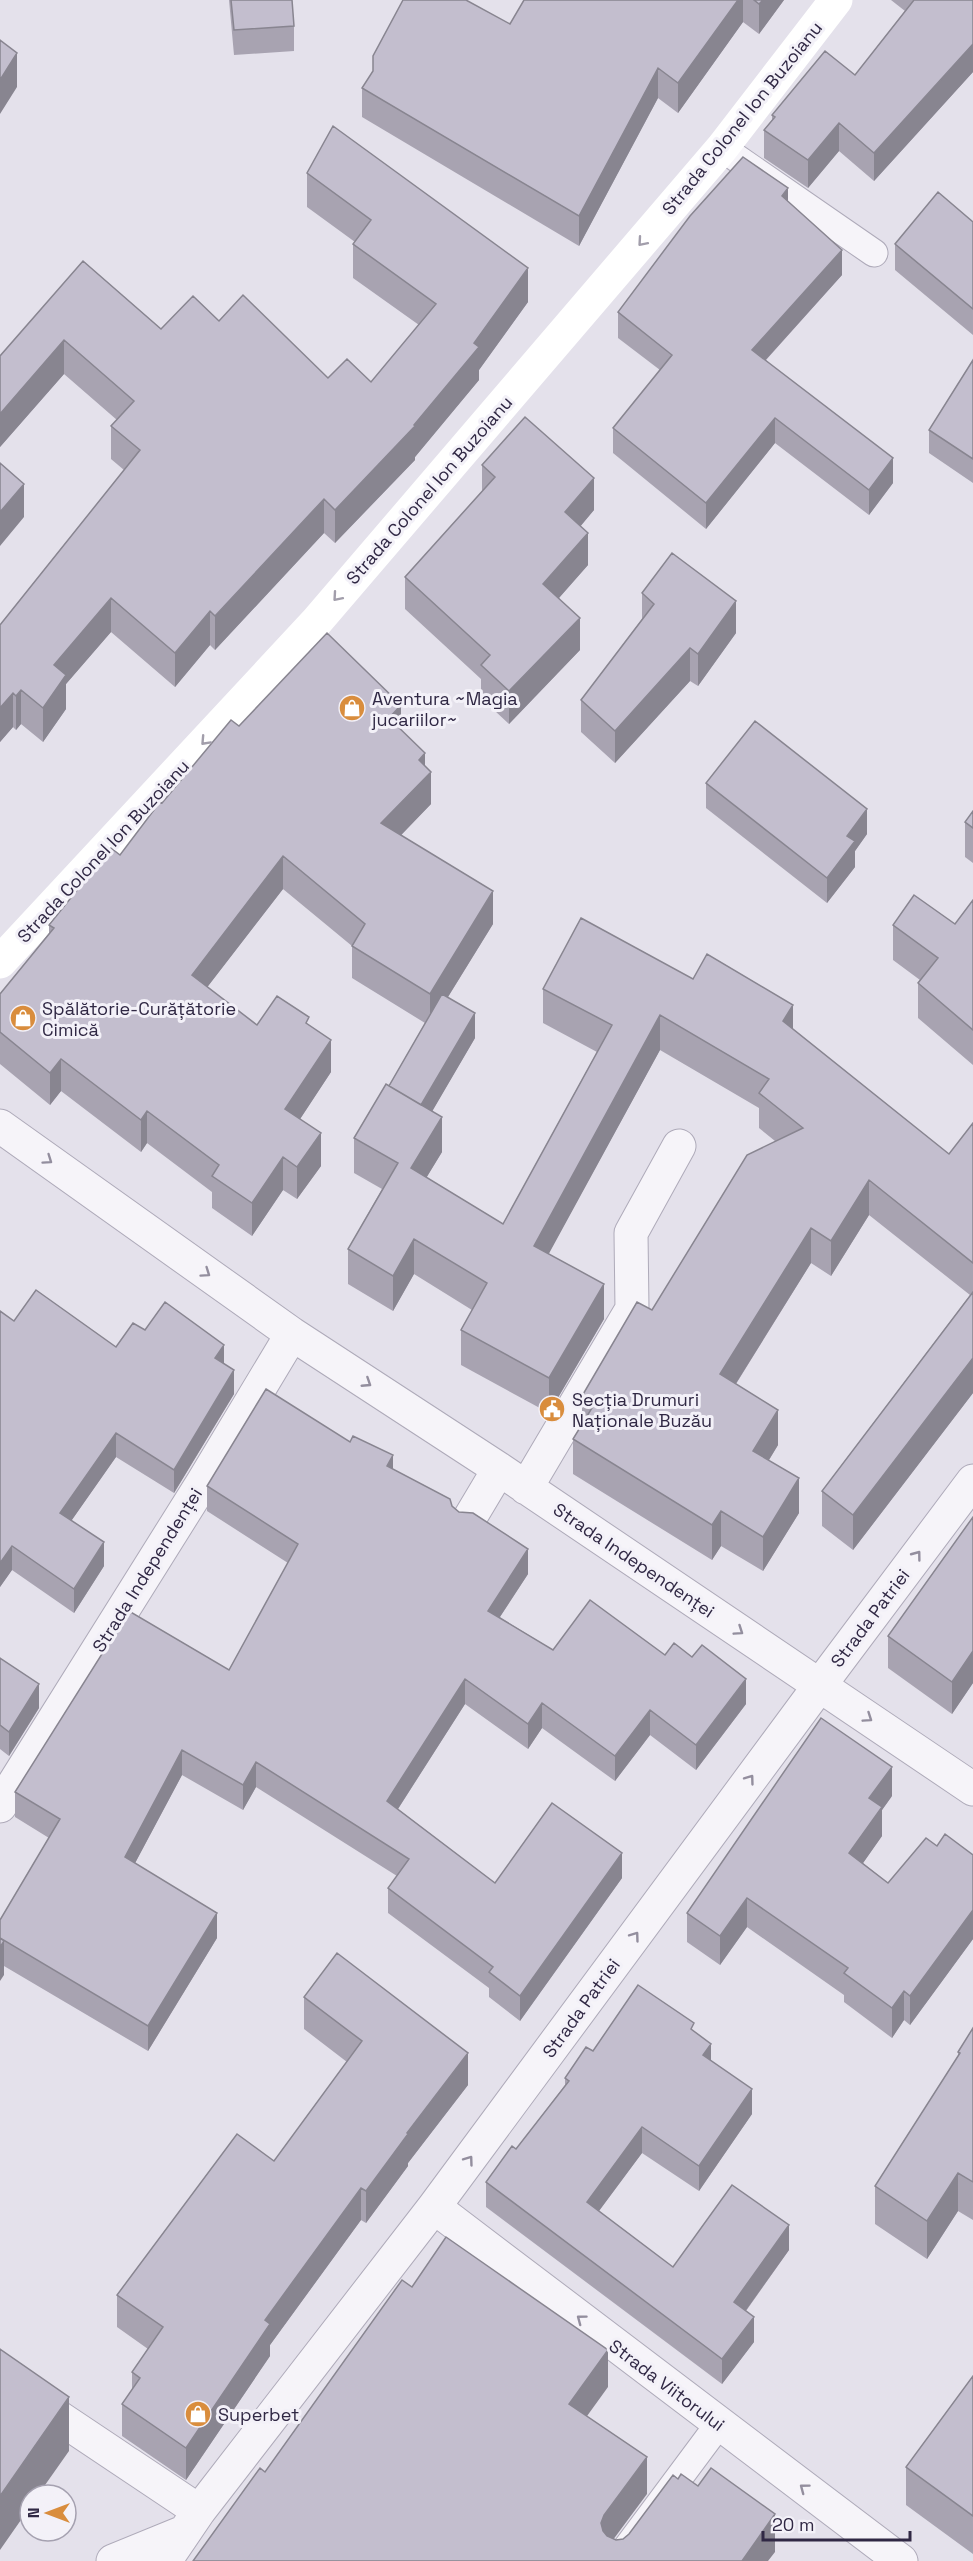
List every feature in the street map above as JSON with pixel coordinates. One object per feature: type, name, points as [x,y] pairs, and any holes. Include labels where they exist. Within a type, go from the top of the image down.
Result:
[{"type":"street","name":"Strada Colonel Ion Buzoianu","points":[[0,962],[317,621],[722,148],[836,0]]},
{"type":"street","name":"Strada Independenței","points":[[0,1126],[292,1334],[499,1469],[973,1789]]},
{"type":"street","points":[[526,1488],[632,1309],[632,1233],[679,1146]]},
{"type":"street","name":"Strada Independenței","points":[[0,1806],[197,1491],[292,1334]]},
{"type":"street","points":[[468,1521],[499,1469]]},
{"type":"street","name":"Strada Patriei","points":[[165,2561],[192,2521],[434,2207],[820,1684],[973,1481]]},
{"type":"street","name":"Strada Viitorului","points":[[434,2207],[901,2561]]},
{"type":"street","points":[[0,2378],[192,2521],[113,2561]]},
{"type":"lane","points":[[722,148],[874,253]]},
{"type":"lane","points":[[616,2561],[719,2424]]},
{"type":"building","points":[[231,0],[292,0],[294,26],[234,30]]},
{"type":"building","points":[[403,0],[466,0],[510,24],[524,0],[738,0],[678,83],[658,68],[579,216],[362,88],[373,71],[373,56]]},
{"type":"building","points":[[914,0],[973,0],[973,44],[874,153],[839,123],[808,160],[764,130],[775,117],[772,115],[825,51],[855,75]]},
{"type":"building","points":[[0,40],[17,53],[0,80]]},
{"type":"building","points":[[333,126],[528,268],[474,343],[479,347],[415,426],[335,510],[324,499],[215,616],[210,611],[175,653],[111,598],[54,665],[66,675],[43,708],[21,690],[16,696],[13,693],[0,708],[0,625],[140,450],[111,426],[134,401],[64,340],[0,414],[0,356],[83,261],[161,329],[193,296],[219,321],[243,295],[328,378],[347,359],[371,382],[436,304],[353,244],[371,220],[307,173]]},
{"type":"building","points":[[743,157],[788,188],[782,196],[842,250],[752,350],[893,458],[869,490],[775,418],[706,503],[613,428],[672,355],[618,312],[690,216]]},
{"type":"building","points":[[938,192],[973,222],[973,309],[895,244]]},
{"type":"building","points":[[973,360],[973,459],[929,430]]},
{"type":"building","points":[[525,417],[594,478],[565,512],[588,533],[543,584],[580,618],[509,691],[481,665],[490,655],[405,577],[495,477],[482,465]]},
{"type":"building","points":[[0,463],[24,484],[0,512]]},
{"type":"building","points":[[672,553],[736,601],[698,654],[690,648],[615,731],[581,700],[654,604],[642,593]]},
{"type":"building","points":[[327,633],[401,705],[389,718],[425,753],[419,760],[431,772],[381,823],[493,891],[430,994],[352,946],[365,924],[283,856],[192,975],[257,1025],[277,996],[309,1017],[306,1023],[331,1040],[285,1109],[321,1133],[297,1167],[283,1157],[252,1203],[212,1176],[219,1165],[147,1111],[141,1120],[61,1059],[50,1073],[0,1032],[0,994],[54,928],[49,925],[111,848],[120,855],[160,802],[162,803],[231,720],[239,726]]},
{"type":"building","points":[[755,721],[867,809],[847,836],[855,841],[827,878],[706,783]]},
{"type":"building","points":[[973,811],[973,828],[965,822]]},
{"type":"building","points":[[914,895],[955,924],[973,900],[973,1030],[918,983],[938,958],[893,925]]},
{"type":"building","points":[[581,918],[693,979],[707,954],[793,1005],[783,1021],[949,1154],[973,1123],[973,1263],[869,1180],[831,1241],[811,1228],[720,1374],[778,1410],[753,1451],[799,1478],[763,1537],[721,1511],[712,1525],[573,1439],[595,1403],[582,1396],[637,1302],[652,1310],[747,1155],[803,1128],[759,1093],[769,1079],[660,1015],[534,1246],[604,1284],[549,1378],[461,1330],[487,1283],[414,1239],[393,1276],[348,1249],[398,1163],[354,1138],[386,1084],[442,1117],[411,1168],[503,1224],[612,1025],[543,989]]},
{"type":"building","points":[[442,994],[475,1013],[421,1105],[389,1086]]},
{"type":"building","points":[[36,1290],[116,1347],[133,1323],[145,1330],[165,1302],[224,1345],[215,1358],[234,1370],[174,1470],[116,1433],[60,1513],[104,1542],[74,1589],[12,1546],[0,1563],[0,1311],[14,1321]]},
{"type":"building","points":[[973,1292],[973,1358],[853,1515],[822,1491]]},
{"type":"building","points":[[266,1389],[350,1442],[353,1436],[393,1455],[387,1466],[450,1499],[452,1506],[459,1512],[473,1513],[528,1549],[488,1611],[553,1650],[590,1600],[665,1655],[674,1643],[692,1657],[702,1645],[746,1679],[696,1745],[650,1710],[615,1756],[542,1703],[528,1724],[465,1679],[387,1801],[495,1883],[552,1803],[622,1853],[520,1996],[489,1972],[493,1967],[388,1888],[409,1859],[256,1762],[243,1785],[182,1750],[125,1857],[217,1913],[148,2026],[0,1938],[0,1920],[60,1819],[15,1792],[129,1611],[229,1670],[298,1544],[207,1486]]},
{"type":"building","points":[[973,1517],[973,1651],[952,1682],[888,1636]]},
{"type":"building","points":[[0,1658],[39,1684],[9,1732],[0,1725]]},
{"type":"building","points":[[821,1718],[892,1767],[869,1798],[882,1807],[849,1853],[888,1883],[926,1838],[937,1846],[945,1834],[973,1855],[973,1910],[910,1996],[904,1991],[892,2008],[844,1973],[848,1968],[747,1898],[720,1936],[687,1913]]},
{"type":"building","points":[[337,1953],[468,2053],[366,2191],[361,2188],[265,2320],[270,2324],[186,2448],[122,2404],[140,2378],[132,2372],[163,2327],[117,2295],[237,2134],[274,2161],[362,2041],[304,1997]]},
{"type":"building","points":[[638,1985],[694,2023],[691,2029],[711,2044],[703,2055],[752,2089],[699,2166],[642,2127],[587,2202],[673,2267],[732,2185],[789,2225],[734,2302],[754,2317],[722,2359],[486,2182],[512,2146],[516,2149],[569,2081],[565,2078],[586,2047],[593,2051]]},
{"type":"building","points":[[973,2028],[973,2182],[958,2173],[927,2221],[875,2186],[960,2053],[958,2052]]},
{"type":"building","points":[[446,2237],[608,2350],[569,2404],[647,2457],[604,2515],[601,2523],[607,2536],[616,2540],[623,2539],[629,2534],[673,2475],[678,2479],[681,2474],[698,2486],[711,2468],[775,2514],[742,2561],[193,2561],[260,2468],[265,2472],[402,2280],[412,2287]]},
{"type":"building","points":[[0,2349],[69,2397],[0,2496]]},
{"type":"building","points":[[973,2376],[973,2516],[906,2467]]},
{"type":"place","name":"Aventura ~Magia jucariilor~","points":[[352,708]]},
{"type":"place","name":"Spălătorie-Curățătorie Cimică","points":[[23,1018]]},
{"type":"place","name":"Secția Drumuri Naționale Buzău","points":[[552,1409]]},
{"type":"place","name":"Superbet","points":[[198,2414]]}]
